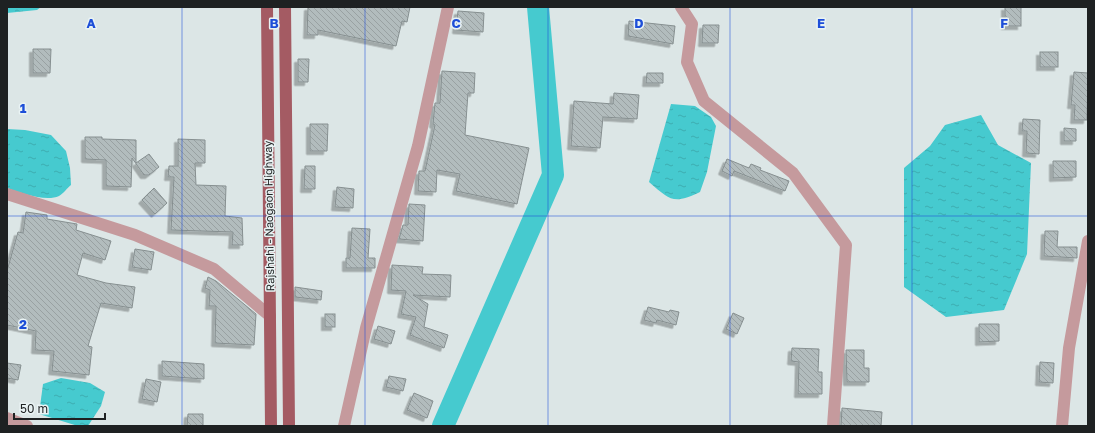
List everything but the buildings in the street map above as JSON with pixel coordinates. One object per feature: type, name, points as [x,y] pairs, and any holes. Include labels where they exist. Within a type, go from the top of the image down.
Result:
[{"type":"main road","name":"Rajshahi - Naogaon Highway","points":[[267,7],[271,426]]},
{"type":"main road","name":"Rajshahi - Naogaon Highway","points":[[285,13],[289,426]]},
{"type":"main road","points":[[267,20],[285,13]]},
{"type":"street","points":[[344,426],[366,328],[418,146],[448,7]]},
{"type":"street","points":[[681,7],[692,24],[688,62],[704,101],[793,174],[846,245],[833,426]]},
{"type":"street","points":[[7,194],[135,235],[214,269],[270,316]]},
{"type":"street","points":[[1062,426],[1069,348],[1088,241]]},
{"type":"street","points":[[7,418],[27,426]]},
{"type":"water","points":[[7,7],[41,7],[37,10],[7,13]]},
{"type":"water","points":[[671,104],[695,106],[711,117],[716,126],[707,172],[700,192],[678,199],[667,197],[649,182]]},
{"type":"water","points":[[981,115],[998,145],[1031,163],[1027,254],[1004,310],[946,317],[904,287],[904,168],[930,146],[945,125]]},
{"type":"water","points":[[7,129],[25,130],[51,135],[66,151],[70,168],[71,185],[62,194],[54,198],[47,198],[33,196],[7,188]]},
{"type":"water","points":[[61,378],[90,383],[105,392],[101,406],[88,426],[78,426],[39,414],[43,384]]},
{"type":"waterway","points":[[443,426],[553,175],[538,7]]}]
